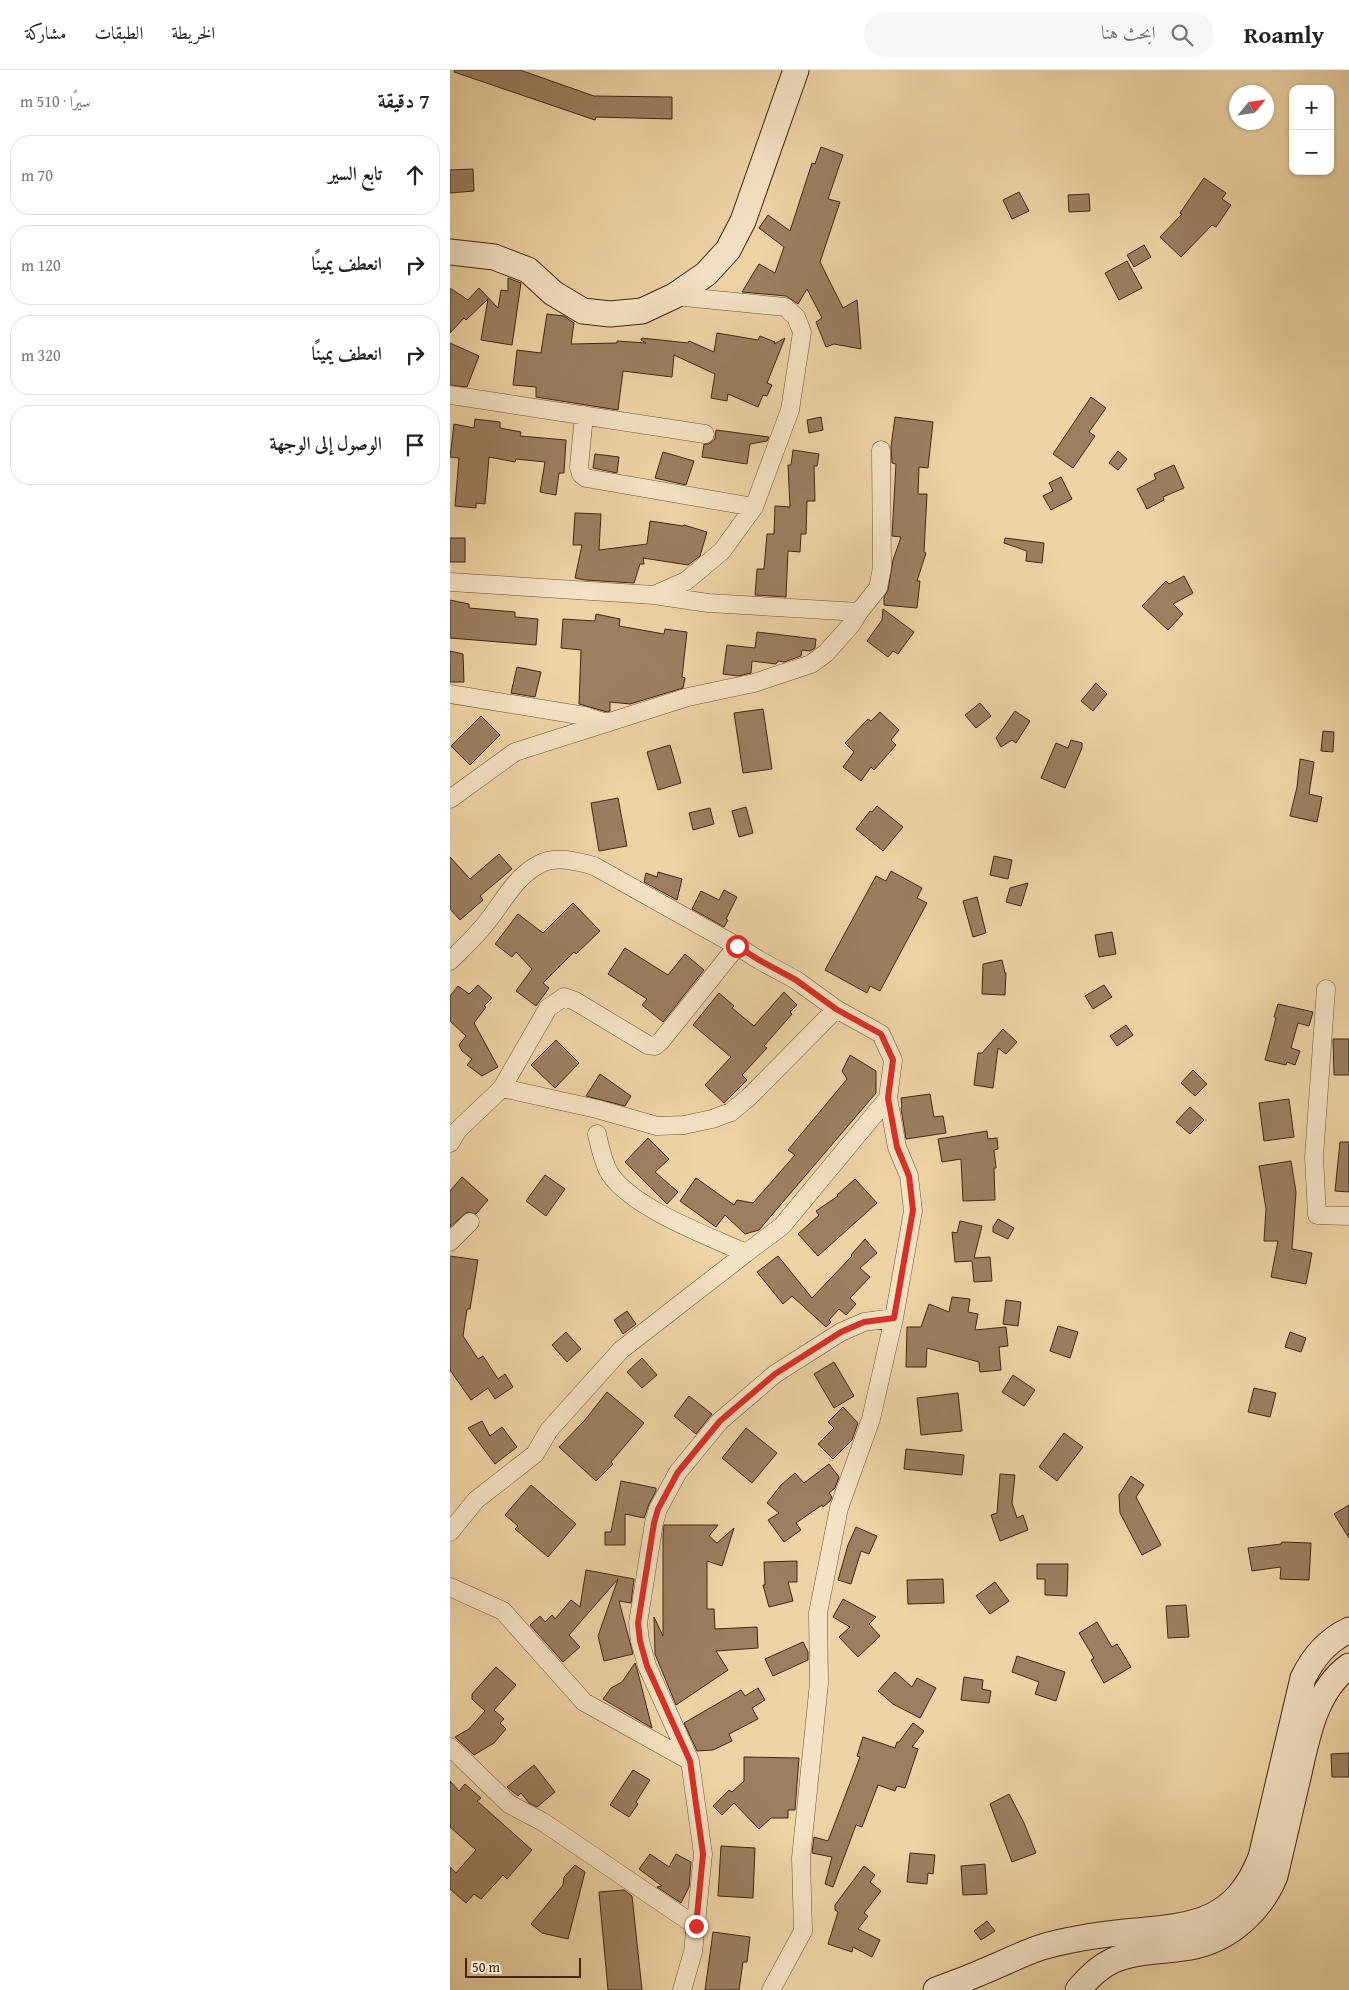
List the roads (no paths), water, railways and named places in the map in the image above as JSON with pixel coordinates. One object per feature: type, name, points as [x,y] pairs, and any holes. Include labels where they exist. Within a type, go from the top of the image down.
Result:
[{"type":"main road","points":[[450,252],[494,257],[528,270],[554,293],[582,311],[610,314],[642,311],[674,296],[706,274],[728,250],[743,221],[796,70]]},
{"type":"main road","points":[[936,1990],[1042,1948],[1084,1937],[1179,1927],[1214,1916],[1229,1905],[1251,1881],[1261,1857],[1303,1678],[1310,1663],[1323,1648],[1338,1635],[1349,1630]]},
{"type":"main road","points":[[1078,1990],[1094,1973],[1111,1961],[1134,1954],[1195,1946],[1206,1942],[1228,1932],[1258,1907],[1268,1892],[1275,1876],[1311,1725],[1326,1690],[1349,1666]]},
{"type":"street","points":[[654,595],[686,581],[722,552],[754,507],[790,410],[802,332],[796,317],[785,307],[674,296]]},
{"type":"street","points":[[450,395],[705,434]]},
{"type":"street","points":[[584,415],[579,467],[581,474],[586,478],[754,507]]},
{"type":"street","points":[[450,799],[515,752],[568,737],[607,722],[688,697],[754,683],[811,664],[831,648],[878,588],[882,568],[881,450]]},
{"type":"street","points":[[450,582],[654,595],[708,603],[859,612]]},
{"type":"street","points":[[450,694],[585,716],[607,722]]},
{"type":"street","points":[[450,961],[482,928],[518,881],[538,864],[557,860],[576,861],[594,866],[796,980],[836,1009],[881,1034],[893,1060],[888,1098],[897,1147],[909,1176],[913,1210],[894,1318],[872,1419],[840,1508],[818,1613],[819,1682],[801,1858],[803,1931],[771,1990]]},
{"type":"street","points":[[450,1143],[458,1130],[502,1088],[548,1008],[564,997],[575,1001],[648,1045],[655,1046],[737,946]]},
{"type":"street","points":[[1326,989],[1314,1156],[1318,1215],[1349,1216]]},
{"type":"street","points":[[502,1088],[596,1109],[657,1126],[684,1125],[712,1119],[731,1112],[750,1097],[836,1009]]},
{"type":"street","points":[[450,1532],[476,1500],[535,1454],[549,1430],[620,1350],[782,1226],[888,1098]]},
{"type":"street","points":[[597,1134],[601,1153],[610,1174],[632,1198],[683,1225],[746,1254]]},
{"type":"street","points":[[450,1242],[470,1222]]},
{"type":"street","points":[[682,1990],[693,1952],[703,1854],[690,1761],[647,1666],[640,1641],[638,1623],[654,1523],[658,1509],[678,1472],[720,1421],[775,1374],[841,1332],[864,1322],[894,1318]]},
{"type":"street","points":[[450,1587],[502,1612],[584,1702],[690,1761]]},
{"type":"street","points":[[450,1747],[509,1804],[544,1822],[696,1926]]}]
